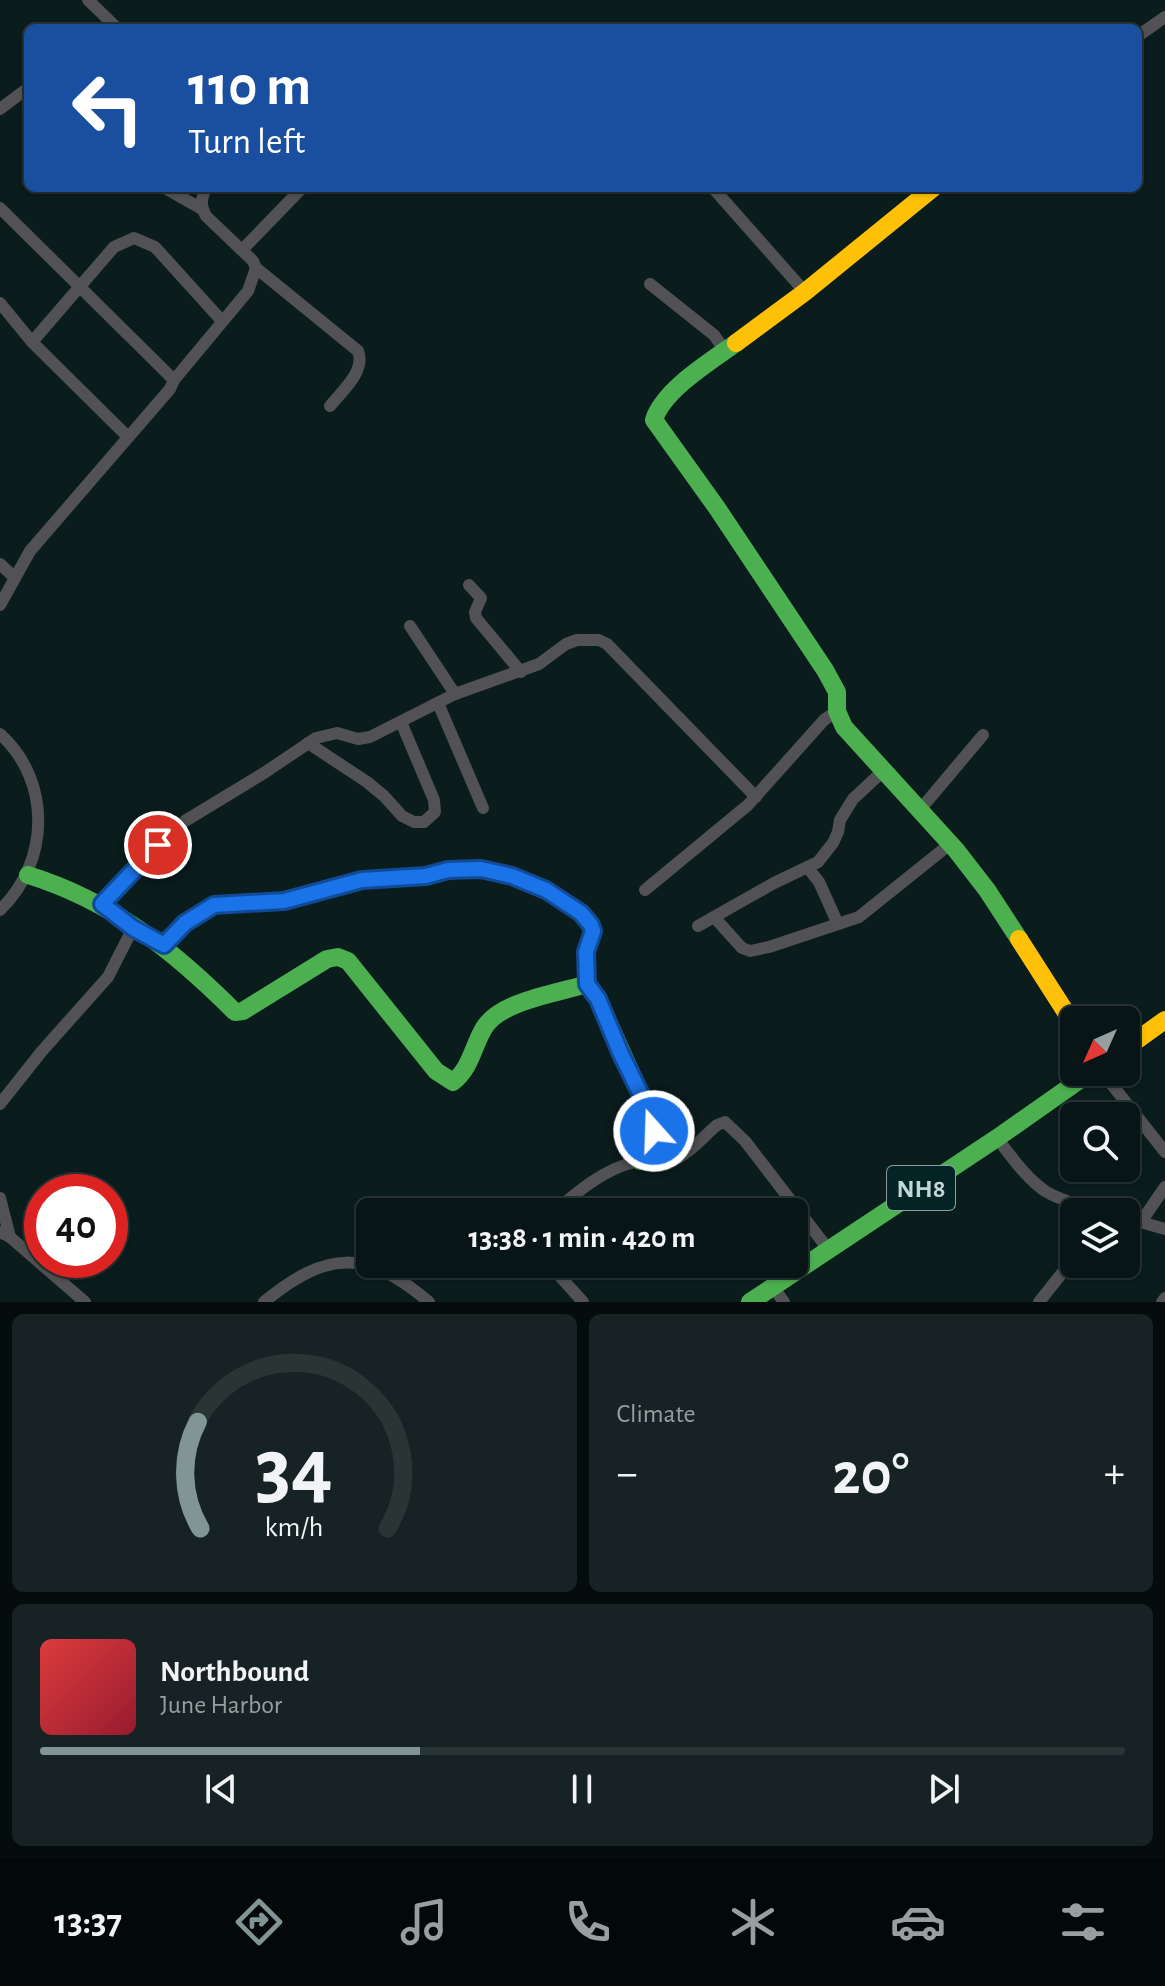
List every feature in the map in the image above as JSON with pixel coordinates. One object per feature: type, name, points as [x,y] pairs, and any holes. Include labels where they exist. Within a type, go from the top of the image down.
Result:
[{"type":"main road","points":[[928,192],[805,292],[680,386],[657,410],[654,420],[825,670],[837,692],[837,711],[844,727],[950,844],[987,890],[1062,1006]]},
{"type":"main road","points":[[28,875],[64,886],[102,904],[133,928],[164,945],[235,1012],[243,1011],[327,959],[338,957],[348,961],[436,1071],[453,1082],[460,1079],[485,1022],[492,1015],[587,984],[598,999],[655,1126],[654,1131],[637,1140],[640,1161]]},
{"type":"main road","points":[[1140,1038],[1165,1020]]},
{"type":"main road","name":"NH8","points":[[750,1302],[779,1294],[828,1249],[1071,1086]]},
{"type":"street","points":[[88,0],[113,24]]},
{"type":"street","points":[[1142,33],[1165,17]]},
{"type":"street","points":[[0,109],[24,91]]},
{"type":"street","points":[[172,192],[202,209]]},
{"type":"street","points":[[204,192],[200,202],[206,216],[256,268],[358,351],[361,357],[358,370],[330,406]]},
{"type":"street","points":[[242,250],[298,192]]},
{"type":"street","points":[[717,192],[805,292]]},
{"type":"street","points":[[0,208],[174,380]]},
{"type":"street","points":[[32,342],[114,247],[134,238],[155,247],[222,321]]},
{"type":"street","points":[[0,605],[30,551],[170,389],[174,380],[248,291],[256,268]]},
{"type":"street","points":[[650,284],[714,335],[725,351]]},
{"type":"street","points":[[0,303],[32,342],[128,437]]},
{"type":"street","points":[[0,564],[14,577]]},
{"type":"street","points":[[469,585],[481,598],[475,612],[476,618],[521,672]]},
{"type":"street","points":[[410,626],[455,694]]},
{"type":"street","points":[[102,904],[185,821],[308,743],[326,734],[337,733],[358,739],[370,737],[455,694],[521,672],[577,640],[599,640],[607,644],[756,797]]},
{"type":"street","points":[[438,703],[483,808]]},
{"type":"street","points":[[645,890],[756,797],[824,720],[837,711]]},
{"type":"street","points":[[308,743],[367,782],[402,816],[414,822],[424,822],[435,812],[434,800],[401,722]]},
{"type":"street","points":[[0,734],[23,758],[34,781],[38,799],[37,839],[28,875],[0,910]]},
{"type":"street","points":[[919,811],[983,735]]},
{"type":"street","points":[[698,926],[818,862],[833,843],[840,820],[853,799],[882,772]]},
{"type":"street","points":[[714,917],[734,942],[750,951],[838,924],[859,917],[877,906],[950,844]]},
{"type":"street","points":[[808,868],[819,882],[838,924]]},
{"type":"street","points":[[164,945],[185,923],[214,905],[267,904],[300,899],[362,880],[481,869],[512,876],[546,890],[581,913],[593,931],[586,952],[587,984]]},
{"type":"street","points":[[0,1104],[108,977],[133,928]]},
{"type":"street","points":[[1113,1086],[1165,1152]]},
{"type":"street","points":[[572,1198],[619,1167],[640,1161],[665,1163],[677,1159],[717,1125],[725,1122],[745,1141],[828,1249]]},
{"type":"street","points":[[997,1138],[1019,1166],[1044,1190],[1060,1198]]},
{"type":"street","points":[[1165,1187],[1141,1222],[1165,1229]]},
{"type":"street","points":[[0,1198],[5,1235],[82,1301]]},
{"type":"street","points":[[264,1302],[311,1271],[334,1262],[359,1262],[409,1285],[429,1302]]},
{"type":"street","points":[[1039,1302],[1060,1276]]},
{"type":"street","points":[[562,1278],[583,1302]]},
{"type":"traffic: fast","points":[[736,343],[677,387],[654,420],[825,670],[837,692],[837,711],[844,727],[956,850],[1019,939]]},
{"type":"traffic: fast","points":[[28,875],[87,899],[140,930],[189,969],[235,1012],[243,1011],[327,959],[338,957],[348,961],[436,1071],[453,1082],[468,1064],[484,1028],[492,1019],[516,1005],[587,984],[598,999],[655,1126],[654,1131],[637,1140],[640,1161]]},
{"type":"traffic: fast","points":[[750,1302],[1071,1086]]},
{"type":"traffic: slow","points":[[736,343],[805,292],[928,192]]},
{"type":"traffic: slow","points":[[1019,939],[1062,1006]]},
{"type":"traffic: slow","points":[[1140,1038],[1165,1020]]},
{"type":"route","points":[[158,845],[102,904],[133,928],[164,945],[185,923],[214,905],[267,904],[300,899],[362,880],[481,869],[512,876],[546,890],[581,913],[591,925],[593,931],[586,952],[587,984],[598,999],[651,1115],[654,1131]]}]
